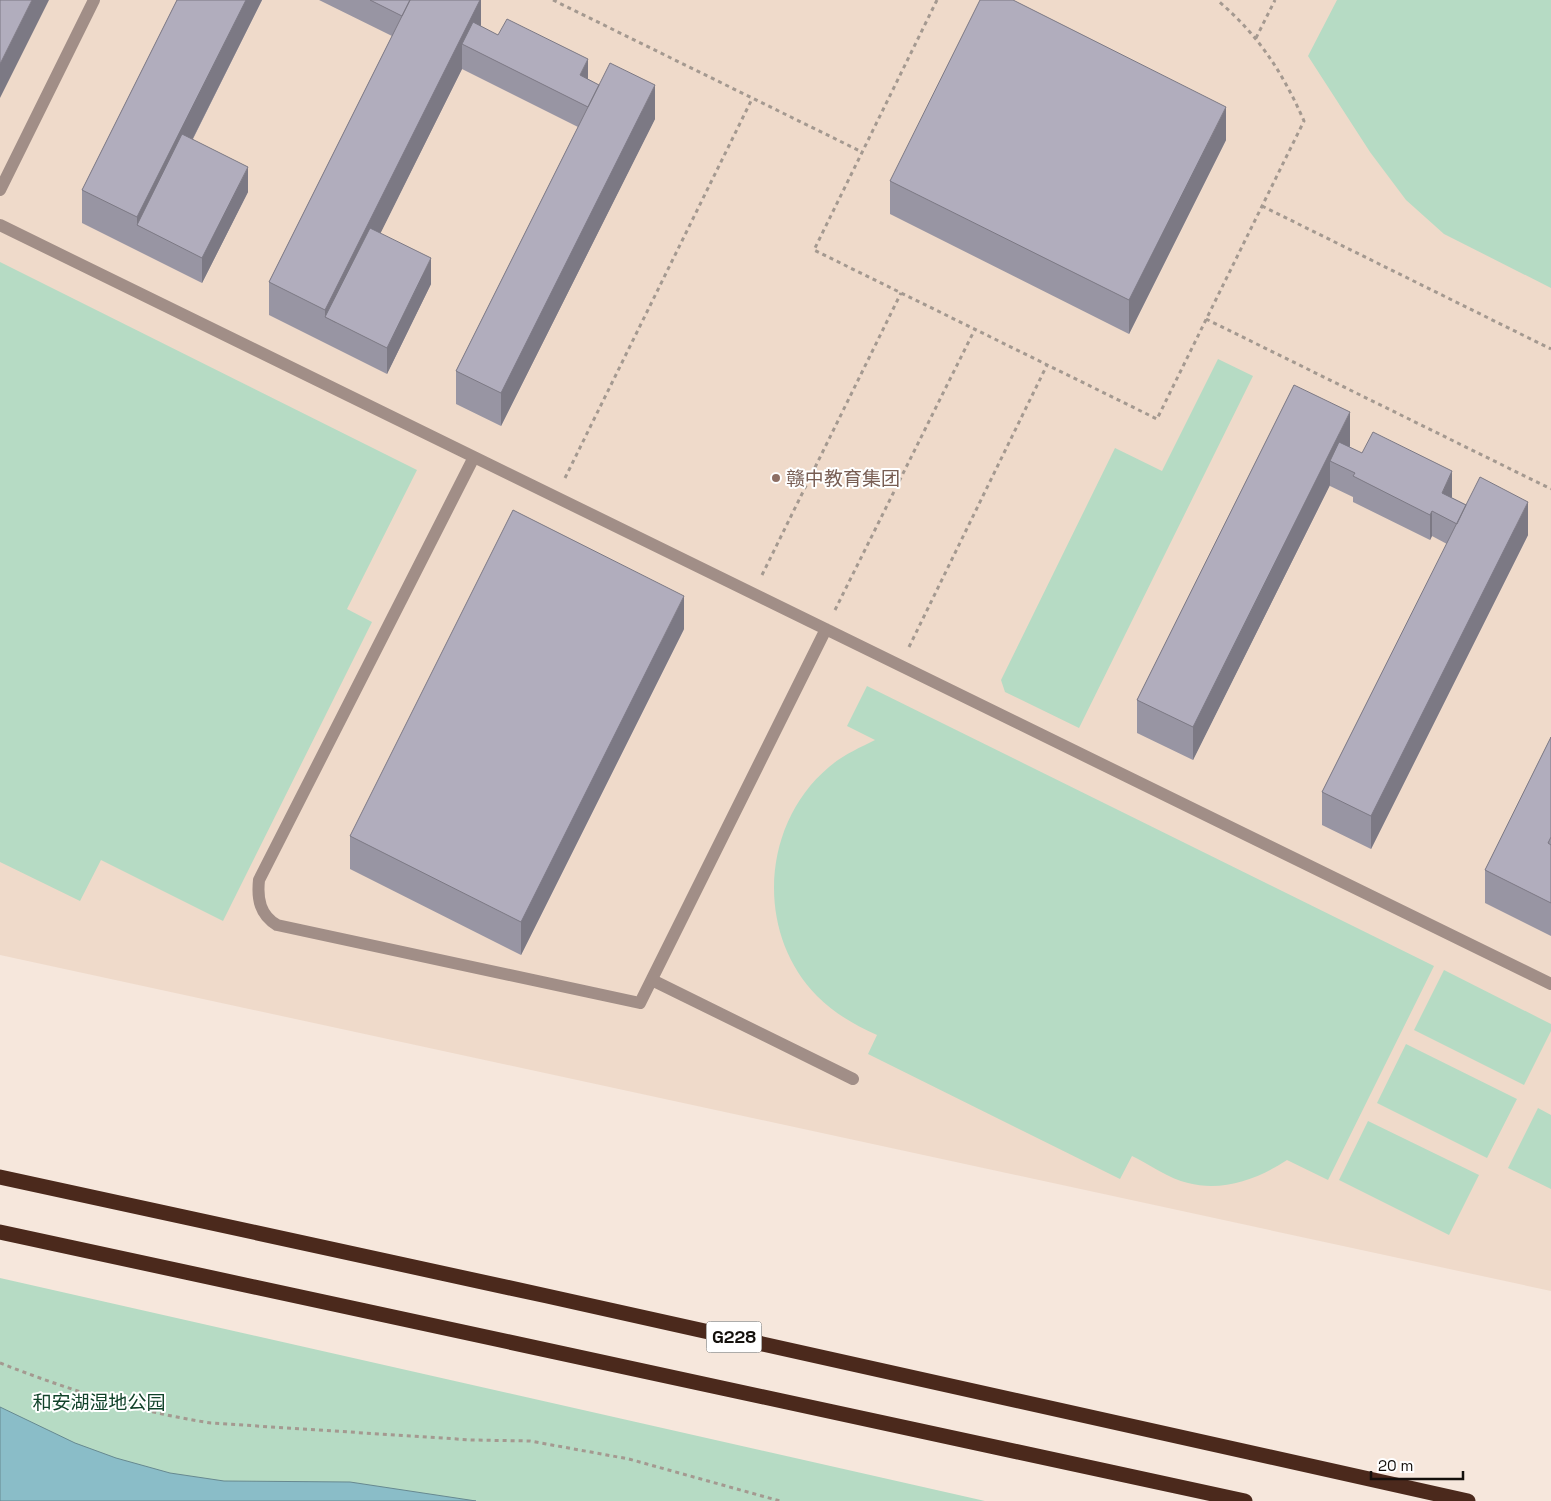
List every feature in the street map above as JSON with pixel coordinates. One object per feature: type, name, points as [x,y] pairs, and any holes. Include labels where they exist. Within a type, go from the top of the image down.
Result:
[{"type":"highway","name":"G228","points":[[0,1177],[557,1298],[1468,1501]]},
{"type":"highway","points":[[0,1232],[1245,1501]]},
{"type":"lane","points":[[0,190],[94,0]]},
{"type":"lane","points":[[0,225],[1551,984]]},
{"type":"lane","points":[[474,457],[259,880],[258,893],[262,909],[268,919],[278,925],[640,1004],[826,629]]},
{"type":"lane","points":[[652,980],[853,1079]]},
{"type":"path","points":[[553,0],[862,152]]},
{"type":"path","points":[[936,0],[814,250],[1157,419],[1304,121],[1276,63],[1256,38],[1217,0]]},
{"type":"path","points":[[1256,38],[1275,0]]},
{"type":"path","points":[[556,497],[752,98]]},
{"type":"path","points":[[1262,206],[1551,349]]},
{"type":"path","points":[[753,594],[901,293]]},
{"type":"path","points":[[1206,319],[1551,489]]},
{"type":"path","points":[[826,629],[975,329]]},
{"type":"path","points":[[900,665],[1047,365]]},
{"type":"path","points":[[0,1363],[65,1388],[182,1419],[211,1423],[424,1437],[530,1441],[629,1459],[780,1501]]},
{"type":"shaded area","name":"赣中教育集团","points":[[0,0],[1551,0],[1551,1291],[0,955]]},
{"type":"green space","points":[[1337,0],[1551,0],[1551,288],[1444,234],[1406,200],[1370,152],[1308,56]]},
{"type":"green space","points":[[0,262],[417,470],[347,609],[372,622],[223,921],[101,860],[80,901],[0,862]]},
{"type":"green space","points":[[1218,359],[1253,376],[1079,728],[1005,692],[1001,680],[1115,448],[1162,471]]},
{"type":"green space","points":[[867,686],[1434,966],[1328,1180],[1287,1160],[1264,1173],[1240,1182],[1214,1186],[1201,1185],[1181,1181],[1132,1156],[1120,1179],[868,1054],[877,1035],[838,1014],[817,996],[797,970],[783,942],[776,911],[774,879],[779,848],[790,818],[806,791],[834,763],[875,740],[847,726]]},
{"type":"green space","points":[[1444,970],[1551,1024],[1551,1031],[1524,1085],[1414,1030]]},
{"type":"green space","points":[[1406,1044],[1517,1099],[1487,1158],[1377,1103]]},
{"type":"green space","points":[[1538,1108],[1551,1115],[1551,1189],[1508,1168]]},
{"type":"green space","points":[[1368,1121],[1479,1175],[1449,1235],[1339,1180]]},
{"type":"green space","name":"和安湖湿地公园","points":[[0,1278],[985,1501],[0,1501]]},
{"type":"water","points":[[0,1407],[75,1443],[116,1458],[170,1473],[224,1481],[350,1482],[476,1501],[0,1501]]},
{"type":"building","points":[[0,0],[32,0],[0,64]]},
{"type":"building","points":[[177,0],[246,0],[137,217],[82,190]]},
{"type":"building","points":[[370,0],[410,0],[402,16]]},
{"type":"building","points":[[410,0],[480,0],[325,310],[269,282]]},
{"type":"building","points":[[980,0],[1013,0],[1226,107],[1129,300],[890,181]]},
{"type":"building","points":[[507,19],[588,59],[580,75],[599,85],[588,107],[462,44],[473,22],[498,35]]},
{"type":"building","points":[[610,63],[655,85],[501,393],[456,371]]},
{"type":"building","points":[[182,134],[248,167],[202,258],[137,225]]},
{"type":"building","points":[[370,228],[431,258],[387,348],[325,317]]},
{"type":"building","points":[[1294,385],[1350,412],[1193,727],[1137,700]]},
{"type":"building","points":[[1373,432],[1452,471],[1442,493],[1466,505],[1457,524],[1432,511],[1430,515],[1353,476],[1355,473],[1330,461],[1339,442],[1362,453]]},
{"type":"building","points":[[1480,477],[1528,502],[1371,816],[1322,792]]},
{"type":"building","points":[[513,510],[684,596],[521,922],[350,836]]},
{"type":"building","points":[[1551,737],[1551,837],[1548,843],[1551,845],[1551,903],[1485,870]]},
{"type":"place","name":"赣中教育集团","points":[[776,478]]}]
